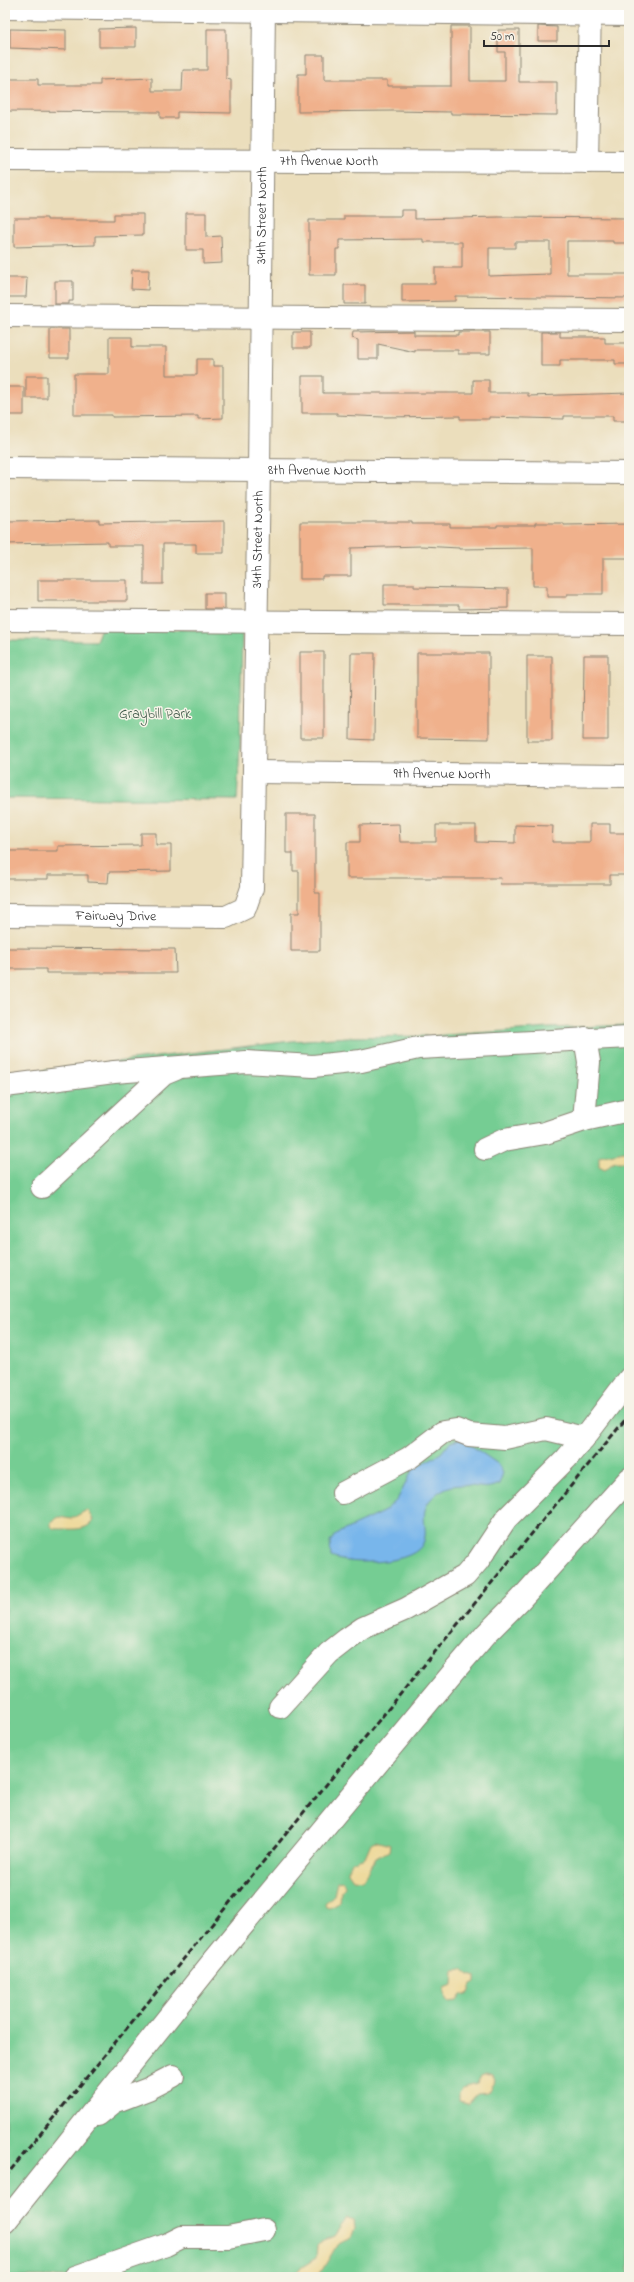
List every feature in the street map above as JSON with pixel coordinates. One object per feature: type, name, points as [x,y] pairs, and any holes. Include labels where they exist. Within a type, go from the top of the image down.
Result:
[{"type":"street","points":[[5,8],[590,10],[629,15]]},
{"type":"street","name":"34th Street North","points":[[226,917],[245,908],[252,888],[255,622],[259,470],[264,8]]},
{"type":"street","points":[[587,162],[590,10]]},
{"type":"street","name":"7th Avenue North","points":[[5,160],[263,163],[629,162]]},
{"type":"street","points":[[5,316],[629,320]]},
{"type":"street","name":"8th Avenue North","points":[[5,468],[629,473]]},
{"type":"street","points":[[5,620],[629,624]]},
{"type":"street","name":"9th Avenue North","points":[[254,772],[629,776]]},
{"type":"street","name":"Fairway Drive","points":[[5,915],[226,917]]},
{"type":"street","points":[[5,1086],[114,1072],[246,1062],[313,1066],[361,1061],[418,1048],[585,1038],[629,1037]]},
{"type":"street","points":[[584,1120],[589,1062],[585,1038]]},
{"type":"street","points":[[42,1186],[164,1074],[180,1068]]},
{"type":"street","points":[[485,1149],[504,1140],[545,1133],[584,1120],[629,1110]]},
{"type":"street","points":[[280,1707],[329,1653],[347,1639],[363,1628],[406,1609],[465,1576],[478,1561],[506,1519],[566,1459],[629,1379]]},
{"type":"street","points":[[343,1493],[409,1458],[443,1432],[456,1430],[469,1435],[505,1438],[546,1429],[584,1438]]},
{"type":"street","points":[[5,2222],[215,1959],[487,1633],[520,1600],[629,1479]]},
{"type":"street","points":[[83,2124],[114,2102],[148,2089],[173,2076]]},
{"type":"street","points":[[76,2277],[166,2245],[182,2237],[228,2237],[264,2230]]},
{"type":"green space","name":"Graybill Park","points":[[101,628],[242,631],[240,746],[237,800],[5,798],[5,640],[96,641]]},
{"type":"green space","points":[[629,1025],[629,2277],[5,2277],[5,1075],[292,1041],[348,1037],[431,1036],[550,1028]]},
{"type":"sand","points":[[624,1152],[629,1153],[629,1162],[614,1162],[605,1170],[599,1167],[599,1157]]},
{"type":"sand","points":[[87,1510],[93,1520],[86,1527],[76,1529],[54,1529],[51,1526],[51,1522],[59,1517],[71,1519]]},
{"type":"sand","points":[[375,1841],[390,1845],[389,1851],[376,1858],[362,1880],[353,1879],[348,1872],[348,1868],[351,1863],[365,1857],[371,1843]]},
{"type":"sand","points":[[343,1881],[345,1887],[341,1891],[340,1902],[329,1908],[326,1907],[325,1903],[334,1895],[337,1882]]},
{"type":"sand","points":[[462,1969],[469,1975],[476,1977],[476,1983],[472,1985],[469,1993],[461,1995],[457,2001],[449,2002],[444,1994],[444,1988],[453,1985],[454,1970]]},
{"type":"sand","points":[[486,2074],[493,2076],[495,2081],[488,2093],[477,2094],[468,2104],[459,2102],[459,2092],[463,2088],[477,2084],[481,2076]]},
{"type":"sand","points":[[347,2218],[354,2221],[355,2229],[351,2237],[337,2245],[318,2277],[294,2277],[299,2269],[316,2258],[317,2246],[322,2241],[334,2236]]},
{"type":"water","points":[[460,1438],[498,1464],[503,1473],[499,1484],[492,1487],[461,1485],[453,1486],[444,1489],[435,1495],[429,1501],[424,1513],[424,1541],[419,1549],[409,1555],[396,1559],[366,1562],[340,1560],[331,1557],[330,1542],[336,1534],[383,1512],[397,1500],[413,1469],[441,1453],[449,1443]]},
{"type":"building","points":[[451,26],[470,26],[470,81],[505,81],[505,52],[498,52],[498,30],[519,30],[519,82],[557,82],[557,115],[451,114],[451,112],[393,111],[298,112],[298,74],[306,74],[306,55],[324,55],[324,80],[387,80],[387,86],[451,86]]},
{"type":"building","points":[[538,26],[557,27],[557,41],[538,41]]},
{"type":"building","points":[[136,28],[136,47],[99,47],[99,29]]},
{"type":"building","points":[[10,29],[66,30],[66,50],[10,48]]},
{"type":"building","points":[[207,29],[226,29],[226,79],[231,80],[231,113],[177,112],[177,118],[160,118],[160,112],[5,111],[5,79],[38,79],[38,85],[100,85],[100,80],[152,78],[152,91],[182,91],[183,70],[207,70]]},
{"type":"building","points":[[401,210],[415,210],[415,219],[499,217],[629,218],[629,243],[613,243],[613,241],[567,241],[567,274],[629,274],[629,298],[455,296],[455,301],[402,302],[402,284],[435,284],[435,268],[462,268],[462,242],[423,242],[423,239],[339,240],[339,249],[336,249],[336,275],[309,275],[309,220],[344,220],[344,216],[401,216]],"holes":[[[515,242],[550,242],[550,274],[489,276],[489,248],[515,248]]]},
{"type":"building","points":[[186,213],[206,213],[206,237],[221,236],[222,263],[203,264],[203,250],[186,250]]},
{"type":"building","points":[[114,214],[143,214],[143,235],[95,236],[95,245],[14,247],[14,218],[47,218],[47,220],[114,220]]},
{"type":"building","points":[[132,270],[149,270],[148,290],[131,289]]},
{"type":"building","points":[[5,278],[27,278],[26,297],[5,297]]},
{"type":"building","points":[[55,281],[73,281],[73,301],[69,301],[69,304],[55,304]]},
{"type":"building","points":[[344,285],[365,285],[365,304],[344,304]]},
{"type":"building","points":[[50,329],[69,329],[69,358],[50,358]]},
{"type":"building","points":[[414,331],[414,335],[458,335],[458,332],[490,332],[490,354],[458,354],[458,350],[415,350],[415,352],[378,344],[378,359],[358,359],[358,340],[352,338],[353,332]]},
{"type":"building","points":[[293,332],[310,332],[310,348],[293,348]]},
{"type":"building","points":[[541,332],[560,332],[560,337],[605,337],[605,343],[629,343],[629,364],[615,364],[615,360],[560,360],[560,366],[541,366]]},
{"type":"building","points":[[109,337],[132,337],[132,347],[166,347],[166,375],[197,375],[197,359],[213,359],[213,366],[223,366],[223,418],[198,419],[198,416],[112,417],[112,415],[74,415],[74,374],[109,374]]},
{"type":"building","points":[[26,376],[47,376],[47,398],[26,398]]},
{"type":"building","points":[[302,376],[323,376],[323,393],[473,393],[473,380],[489,380],[489,393],[528,393],[528,396],[629,393],[629,421],[613,421],[613,416],[564,416],[564,419],[489,417],[489,419],[460,419],[460,416],[383,417],[337,415],[337,413],[302,413]]},
{"type":"building","points":[[5,387],[24,387],[24,415],[5,415]]},
{"type":"building","points":[[99,520],[99,523],[224,521],[224,553],[196,553],[196,544],[163,544],[163,584],[144,584],[144,546],[108,546],[108,542],[5,544],[5,521]]},
{"type":"building","points":[[300,522],[412,522],[412,524],[450,524],[450,527],[497,527],[497,525],[535,525],[535,523],[564,523],[564,525],[629,524],[629,558],[603,558],[603,594],[567,594],[567,597],[547,597],[547,586],[533,586],[533,548],[459,549],[421,546],[351,548],[351,576],[322,576],[322,579],[300,579]]},
{"type":"building","points":[[38,580],[127,580],[127,601],[38,601]]},
{"type":"building","points":[[384,584],[414,584],[414,587],[508,589],[508,608],[459,609],[459,605],[384,605]]},
{"type":"building","points":[[205,593],[225,593],[225,609],[205,609]]},
{"type":"building","points":[[300,652],[324,652],[324,738],[300,738]]},
{"type":"building","points":[[351,653],[375,653],[374,740],[350,739]]},
{"type":"building","points":[[417,653],[489,653],[489,739],[417,738]]},
{"type":"building","points":[[584,655],[608,655],[608,740],[583,740]]},
{"type":"building","points":[[527,656],[552,656],[552,741],[527,741]]},
{"type":"building","points":[[286,814],[315,814],[315,893],[320,893],[320,951],[291,951],[291,913],[299,913],[299,871],[293,871],[293,853],[286,853]]},
{"type":"building","points":[[399,824],[400,842],[436,842],[436,825],[476,825],[476,842],[515,843],[515,825],[553,826],[552,842],[590,842],[590,824],[610,824],[610,833],[627,833],[629,875],[610,875],[610,884],[500,884],[501,878],[347,878],[347,842],[360,842],[360,825]]},
{"type":"building","points":[[141,833],[156,833],[156,845],[171,845],[171,871],[109,872],[108,883],[88,882],[88,875],[48,875],[48,879],[5,879],[5,851],[58,851],[58,846],[141,845]]},
{"type":"building","points":[[5,948],[175,949],[176,973],[46,973],[46,969],[5,969]]},
{"type":"railway","points":[[5,2177],[629,1415]]}]
